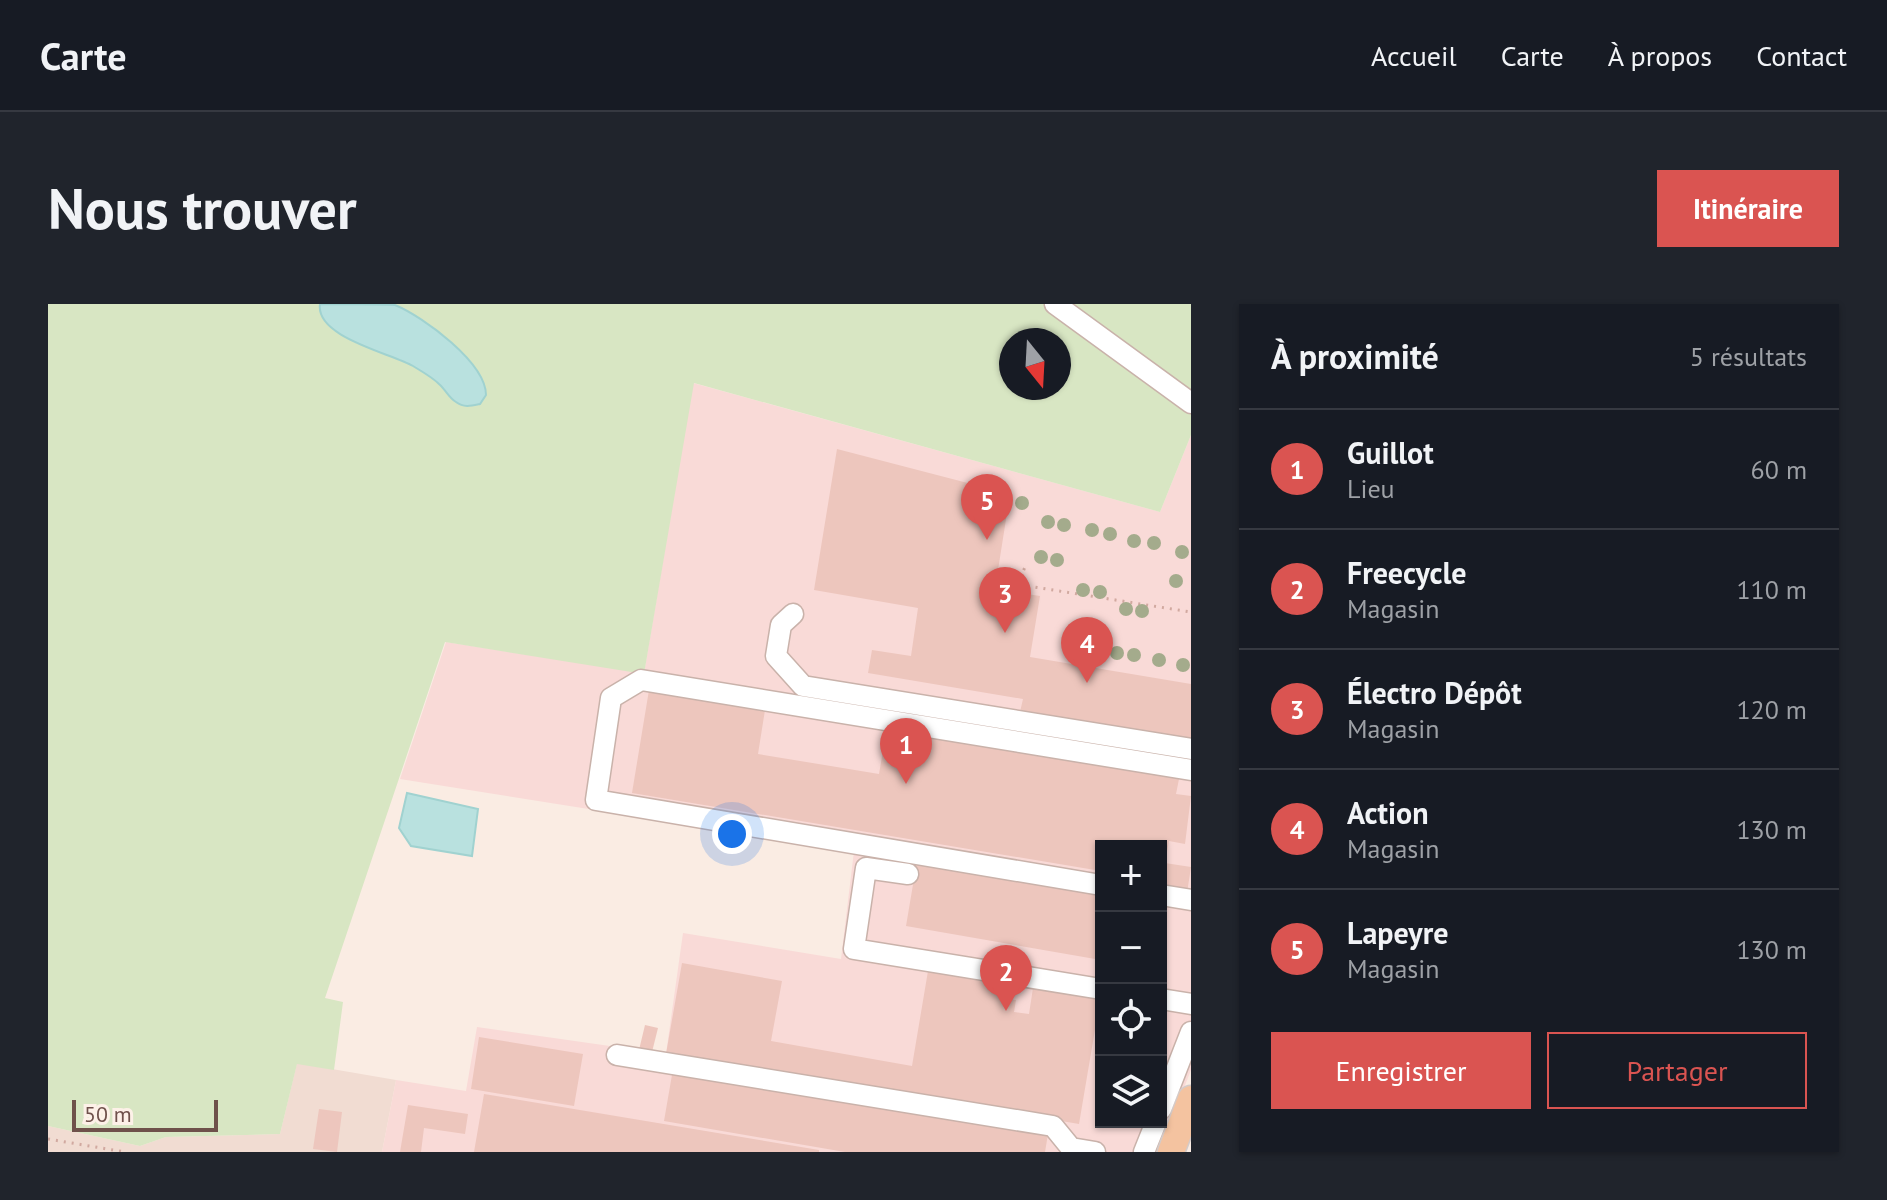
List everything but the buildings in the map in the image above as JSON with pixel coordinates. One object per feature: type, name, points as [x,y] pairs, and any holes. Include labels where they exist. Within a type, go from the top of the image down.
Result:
[{"type":"main road","points":[[1171,1152],[1191,1099]]},
{"type":"street","points":[[1055,304],[1191,403]]},
{"type":"street","points":[[793,614],[781,625],[776,656],[803,686],[1189,763]]},
{"type":"street","points":[[1095,884],[596,800],[611,698],[641,680],[1189,763]]},
{"type":"street","points":[[908,874],[866,868],[854,949],[1095,988]]},
{"type":"street","points":[[1167,896],[1191,900]]},
{"type":"street","points":[[1167,1000],[1191,1004]]},
{"type":"street","points":[[1167,1094],[1191,1032]]},
{"type":"street","points":[[617,1055],[1053,1126],[1071,1148],[1095,1152]]},
{"type":"street","points":[[1144,1152],[1154,1128]]},
{"type":"path","points":[[1014,592],[1025,567]]},
{"type":"path","points":[[996,581],[1191,612]]},
{"type":"path","points":[[48,1139],[125,1152]]},
{"type":"shaded area","points":[[693,383],[1160,512],[1191,435],[1191,1070],[1159,1152],[382,1152],[396,1080],[466,1091],[477,1027],[666,1054],[683,933],[841,959],[854,851],[400,779],[446,642],[644,673]]},
{"type":"shaded area","points":[[297,1063],[396,1080],[382,1152],[48,1152],[48,1126],[140,1146],[166,1137],[280,1134]]},
{"type":"green space","points":[[48,304],[1191,304],[1191,435],[1160,512],[694,383],[644,674],[445,642],[325,998],[343,1002],[334,1070],[297,1064],[280,1134],[166,1137],[140,1146],[48,1126]]},
{"type":"water","points":[[320,304],[395,305],[407,311],[437,330],[465,356],[483,382],[486,395],[480,404],[459,404],[436,381],[413,366],[341,335],[322,316]]},
{"type":"water","points":[[407,793],[478,809],[472,856],[411,846],[399,828]]},
{"type":"place","name":"Lapeyre","points":[[987,540]]},
{"type":"place","name":"Électro Dépôt","points":[[1005,633]]},
{"type":"place","name":"Action","points":[[1087,683]]},
{"type":"place","name":"Guillot","points":[[906,784]]},
{"type":"place","name":"Freecycle","points":[[1006,1011]]}]
